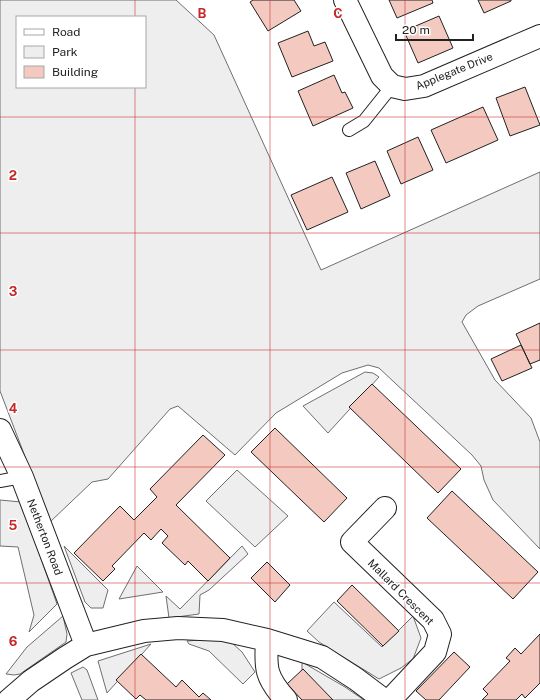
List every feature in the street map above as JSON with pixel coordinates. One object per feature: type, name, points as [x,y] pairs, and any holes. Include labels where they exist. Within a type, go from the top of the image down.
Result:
[{"type":"street","points":[[345,0],[382,76],[392,86]]},
{"type":"street","name":"Applegate Drive","points":[[392,86],[405,90],[424,86],[540,36]]},
{"type":"street","name":"Netherton Road","points":[[0,430],[22,478],[86,645]]},
{"type":"street","name":"Mallard Crescent","points":[[385,508],[352,542],[433,620],[440,634],[435,652],[390,700]]},
{"type":"street","points":[[9,700],[31,681],[86,645],[144,631],[178,628],[223,630],[267,640],[322,657],[356,679],[384,700]]},
{"type":"street","points":[[267,640],[266,664],[270,678],[275,688],[286,700]]},
{"type":"lane","points":[[349,130],[364,121],[392,86]]},
{"type":"lane","points":[[0,481],[22,478]]},
{"type":"green space","points":[[0,0],[176,0],[214,35],[321,270],[540,172],[540,279],[478,306],[466,315],[462,322],[495,380],[531,418],[540,442],[540,549],[493,500],[484,480],[481,466],[472,455],[379,368],[368,365],[342,373],[276,413],[235,455],[178,406],[170,409],[108,479],[92,482],[50,522],[0,391]]},
{"type":"green space","points":[[365,372],[373,373],[379,377],[328,433],[303,406]]},
{"type":"green space","points":[[237,470],[288,516],[255,547],[206,501]]},
{"type":"green space","points":[[0,500],[21,502],[57,604],[29,632],[34,615],[18,547],[0,546]]},
{"type":"green space","points":[[64,546],[108,590],[103,608],[91,608],[85,602]]},
{"type":"green space","points":[[242,546],[248,554],[209,590],[200,595],[199,614],[169,618],[166,596],[180,609]]},
{"type":"green space","points":[[137,566],[163,592],[119,599]]},
{"type":"green space","points":[[334,602],[382,647],[413,616],[421,638],[413,659],[401,668],[379,679],[319,642],[307,631]]},
{"type":"green space","points":[[63,616],[67,634],[66,642],[20,674],[6,674],[27,647]]},
{"type":"green space","points":[[213,639],[231,642],[242,652],[255,672],[243,684],[209,651],[189,644],[187,641]]},
{"type":"green space","points":[[151,644],[107,693],[98,661]]},
{"type":"green space","points":[[302,662],[364,700],[330,700],[302,670]]},
{"type":"green space","points":[[83,667],[87,670],[98,700],[82,700],[71,673]]},
{"type":"building","points":[[253,0],[294,0],[301,11],[268,31],[250,2]]},
{"type":"building","points":[[389,0],[432,0],[433,3],[397,18]]},
{"type":"building","points":[[478,0],[511,0],[511,1],[484,13]]},
{"type":"building","points":[[439,16],[453,48],[418,63],[404,31]]},
{"type":"building","points":[[308,31],[314,46],[325,42],[333,61],[292,77],[278,43]]},
{"type":"building","points":[[334,75],[342,93],[345,92],[353,108],[313,126],[298,91]]},
{"type":"building","points":[[525,87],[540,125],[510,136],[496,98]]},
{"type":"building","points":[[483,107],[498,140],[446,163],[431,130]]},
{"type":"building","points":[[418,137],[433,170],[401,184],[387,151]]},
{"type":"building","points":[[375,161],[390,196],[361,209],[346,173]]},
{"type":"building","points":[[332,177],[348,212],[307,230],[291,195]]},
{"type":"building","points":[[540,323],[540,360],[530,364],[516,334]]},
{"type":"building","points":[[521,345],[532,368],[502,381],[491,359]]},
{"type":"building","points":[[372,384],[461,469],[438,493],[349,407]]},
{"type":"building","points":[[275,428],[347,498],[324,522],[251,452]]},
{"type":"building","points":[[203,435],[225,455],[176,505],[230,558],[208,581],[188,561],[185,565],[162,543],[168,536],[161,529],[151,540],[144,533],[112,566],[115,569],[103,581],[74,553],[120,506],[134,520],[157,497],[150,489]]},
{"type":"building","points":[[452,491],[538,572],[513,599],[427,518]]},
{"type":"building","points":[[267,562],[290,585],[275,602],[251,578]]},
{"type":"building","points":[[352,585],[399,631],[383,646],[337,601]]},
{"type":"building","points":[[540,634],[540,683],[525,698],[522,694],[516,700],[482,700],[488,694],[483,689],[510,661],[506,658],[515,648],[521,654]]},
{"type":"building","points":[[454,652],[470,667],[439,700],[426,700],[416,691]]},
{"type":"building","points":[[141,654],[176,687],[182,680],[199,697],[203,693],[211,700],[146,700],[140,695],[136,699],[116,680]]},
{"type":"building","points":[[303,669],[333,700],[302,700],[287,684]]}]
